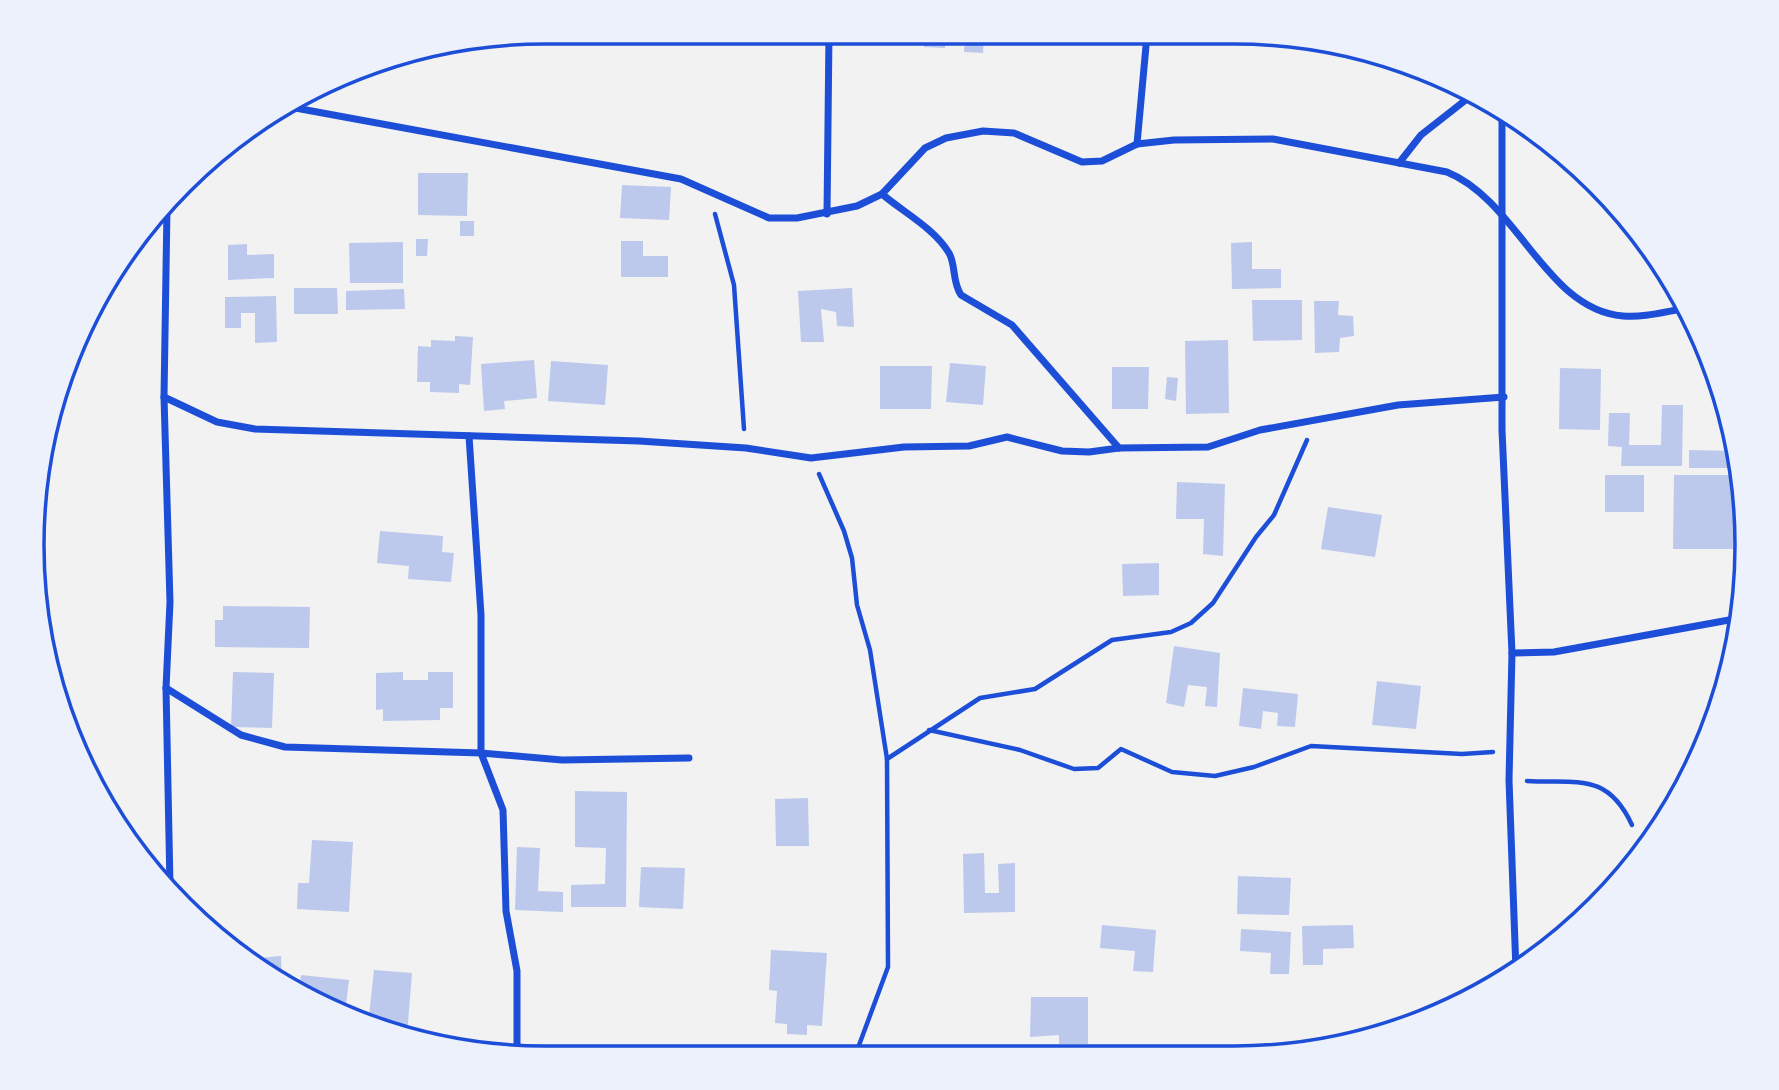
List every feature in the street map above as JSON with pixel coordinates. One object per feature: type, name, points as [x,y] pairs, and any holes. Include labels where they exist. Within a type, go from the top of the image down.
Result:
[{"type":"street","points":[[827,214],[829,44]]},
{"type":"street","points":[[1137,144],[1145,44]]},
{"type":"street","points":[[1399,163],[1421,135],[1465,100]]},
{"type":"street","points":[[299,108],[514,146],[681,179],[707,188],[769,218],[827,214],[882,194],[925,148],[946,138],[983,131],[1014,133],[1082,162],[1092,163],[1137,144],[1185,139],[1273,139],[1431,167],[1463,178],[1502,211],[1540,264],[1564,287],[1594,308],[1622,316],[1677,310]]},
{"type":"street","points":[[1502,122],[1506,547],[1512,653],[1508,779],[1516,960]]},
{"type":"street","points":[[882,194],[926,228],[949,253],[956,287],[961,295],[1013,325],[1119,448]]},
{"type":"street","points":[[167,216],[164,397],[170,602],[166,688],[170,877]]},
{"type":"street","points":[[164,397],[217,422],[255,429],[746,448],[811,458],[904,447],[969,446],[1007,438],[1062,451],[1208,447],[1260,430],[1317,422],[1398,405],[1504,397]]},
{"type":"street","points":[[469,436],[481,615],[481,753],[503,810],[506,911],[517,971],[517,1045]]},
{"type":"street","points":[[1512,653],[1554,652],[1729,620]]},
{"type":"street","points":[[166,688],[241,735],[285,747],[481,753],[562,760],[689,758]]},
{"type":"path","points":[[707,188],[728,252],[734,285],[746,448]]},
{"type":"path","points":[[887,759],[980,698],[1034,689],[1112,640],[1171,632],[1191,623],[1213,603],[1256,537],[1274,515],[1317,422]]},
{"type":"path","points":[[811,458],[833,502],[852,558],[857,605],[877,690],[887,759],[888,967],[859,1046]]},
{"type":"path","points":[[929,730],[1020,750],[1074,769],[1098,768],[1121,749],[1172,772],[1215,776],[1254,767],[1311,746],[1462,754],[1508,750]]},
{"type":"path","points":[[1508,779],[1580,780],[1593,783],[1615,800],[1632,825]]},
{"type":"building","points":[[924,44],[945,44],[945,48],[924,47]]},
{"type":"building","points":[[964,44],[983,44],[983,53],[964,52]]},
{"type":"building","points":[[418,173],[468,173],[467,216],[418,215]]},
{"type":"building","points":[[622,185],[671,187],[669,220],[620,218]]},
{"type":"building","points":[[460,221],[474,221],[474,236],[460,236]]},
{"type":"building","points":[[416,239],[428,239],[427,256],[416,256]]},
{"type":"building","points":[[621,241],[643,241],[643,256],[668,256],[668,277],[621,277]]},
{"type":"building","points":[[403,242],[403,283],[350,283],[349,243]]},
{"type":"building","points":[[1252,242],[1252,269],[1281,269],[1281,288],[1232,289],[1231,243]]},
{"type":"building","points":[[247,244],[247,255],[274,254],[274,278],[228,280],[228,245]]},
{"type":"building","points":[[294,288],[337,288],[338,314],[294,314]]},
{"type":"building","points":[[852,288],[854,327],[837,326],[836,312],[821,309],[824,342],[801,342],[798,291]]},
{"type":"building","points":[[404,289],[405,309],[346,310],[346,291]]},
{"type":"building","points":[[276,296],[277,342],[255,343],[255,313],[241,313],[241,328],[225,328],[225,297]]},
{"type":"building","points":[[1252,300],[1302,300],[1302,340],[1253,341]]},
{"type":"building","points":[[1314,301],[1339,301],[1338,315],[1353,316],[1354,336],[1340,338],[1339,352],[1315,353]]},
{"type":"building","points":[[455,336],[473,337],[470,385],[459,384],[459,393],[430,392],[430,382],[417,382],[418,346],[431,347],[431,340],[455,341]]},
{"type":"building","points":[[1228,340],[1229,413],[1186,414],[1185,341]]},
{"type":"building","points":[[534,360],[537,398],[504,401],[505,409],[484,411],[481,364]]},
{"type":"building","points":[[551,361],[608,365],[605,405],[548,401]]},
{"type":"building","points":[[950,363],[986,366],[983,405],[946,402]]},
{"type":"building","points":[[880,366],[932,366],[931,409],[880,409]]},
{"type":"building","points":[[1112,367],[1149,367],[1148,409],[1112,409]]},
{"type":"building","points":[[1560,368],[1601,369],[1600,430],[1559,429]]},
{"type":"building","points":[[1167,377],[1178,378],[1176,401],[1165,399]]},
{"type":"building","points":[[1662,405],[1683,405],[1682,466],[1621,466],[1622,447],[1608,446],[1609,413],[1630,413],[1629,445],[1661,445]]},
{"type":"building","points":[[1689,450],[1727,451],[1729,468],[1689,468]]},
{"type":"building","points":[[1605,475],[1644,475],[1644,512],[1605,512]]},
{"type":"building","points":[[1674,475],[1730,475],[1735,549],[1673,549]]},
{"type":"building","points":[[1177,482],[1225,484],[1223,556],[1203,554],[1204,519],[1176,519]]},
{"type":"building","points":[[1328,507],[1382,515],[1375,557],[1321,549]]},
{"type":"building","points":[[380,531],[443,536],[442,552],[454,553],[451,582],[408,579],[409,566],[377,563]]},
{"type":"building","points":[[1159,563],[1159,595],[1123,596],[1122,564]]},
{"type":"building","points":[[223,606],[310,607],[309,648],[215,647],[215,620],[223,620]]},
{"type":"building","points":[[1174,646],[1220,653],[1217,707],[1205,706],[1207,687],[1188,685],[1184,707],[1166,703]]},
{"type":"building","points":[[233,672],[274,673],[272,728],[231,727]]},
{"type":"building","points":[[403,672],[403,680],[428,680],[428,672],[453,672],[453,708],[440,708],[440,720],[383,721],[383,709],[376,710],[376,673]]},
{"type":"building","points":[[1377,681],[1421,686],[1416,729],[1372,725]]},
{"type":"building","points":[[1243,688],[1298,694],[1295,727],[1277,726],[1278,713],[1263,711],[1261,729],[1239,726]]},
{"type":"building","points":[[575,791],[627,792],[626,907],[571,907],[571,885],[605,884],[606,848],[575,847]]},
{"type":"building","points":[[808,798],[809,846],[776,846],[775,799]]},
{"type":"building","points":[[312,840],[353,842],[349,912],[297,909],[298,883],[309,883]]},
{"type":"building","points":[[517,847],[540,848],[538,891],[563,892],[563,912],[515,910]]},
{"type":"building","points":[[984,853],[985,893],[999,893],[998,864],[1015,863],[1015,912],[964,913],[963,854]]},
{"type":"building","points":[[641,867],[685,868],[683,909],[639,907]]},
{"type":"building","points":[[1238,876],[1291,878],[1289,915],[1237,914]]},
{"type":"building","points":[[1102,925],[1156,930],[1153,972],[1133,971],[1135,951],[1100,948]]},
{"type":"building","points":[[1353,925],[1354,948],[1323,949],[1323,965],[1303,965],[1302,926]]},
{"type":"building","points":[[1241,929],[1291,932],[1289,974],[1270,974],[1271,953],[1240,951]]},
{"type":"building","points":[[771,950],[827,953],[822,1026],[807,1025],[807,1035],[787,1034],[787,1024],[775,1023],[777,991],[769,990]]},
{"type":"building","points":[[281,956],[282,971],[267,962],[261,958]]},
{"type":"building","points":[[374,970],[412,973],[408,1027],[369,1014]]},
{"type":"building","points":[[301,975],[349,980],[346,1005],[323,995],[300,982]]},
{"type":"building","points":[[1031,997],[1088,997],[1088,1044],[1059,1044],[1059,1035],[1030,1037]]}]
